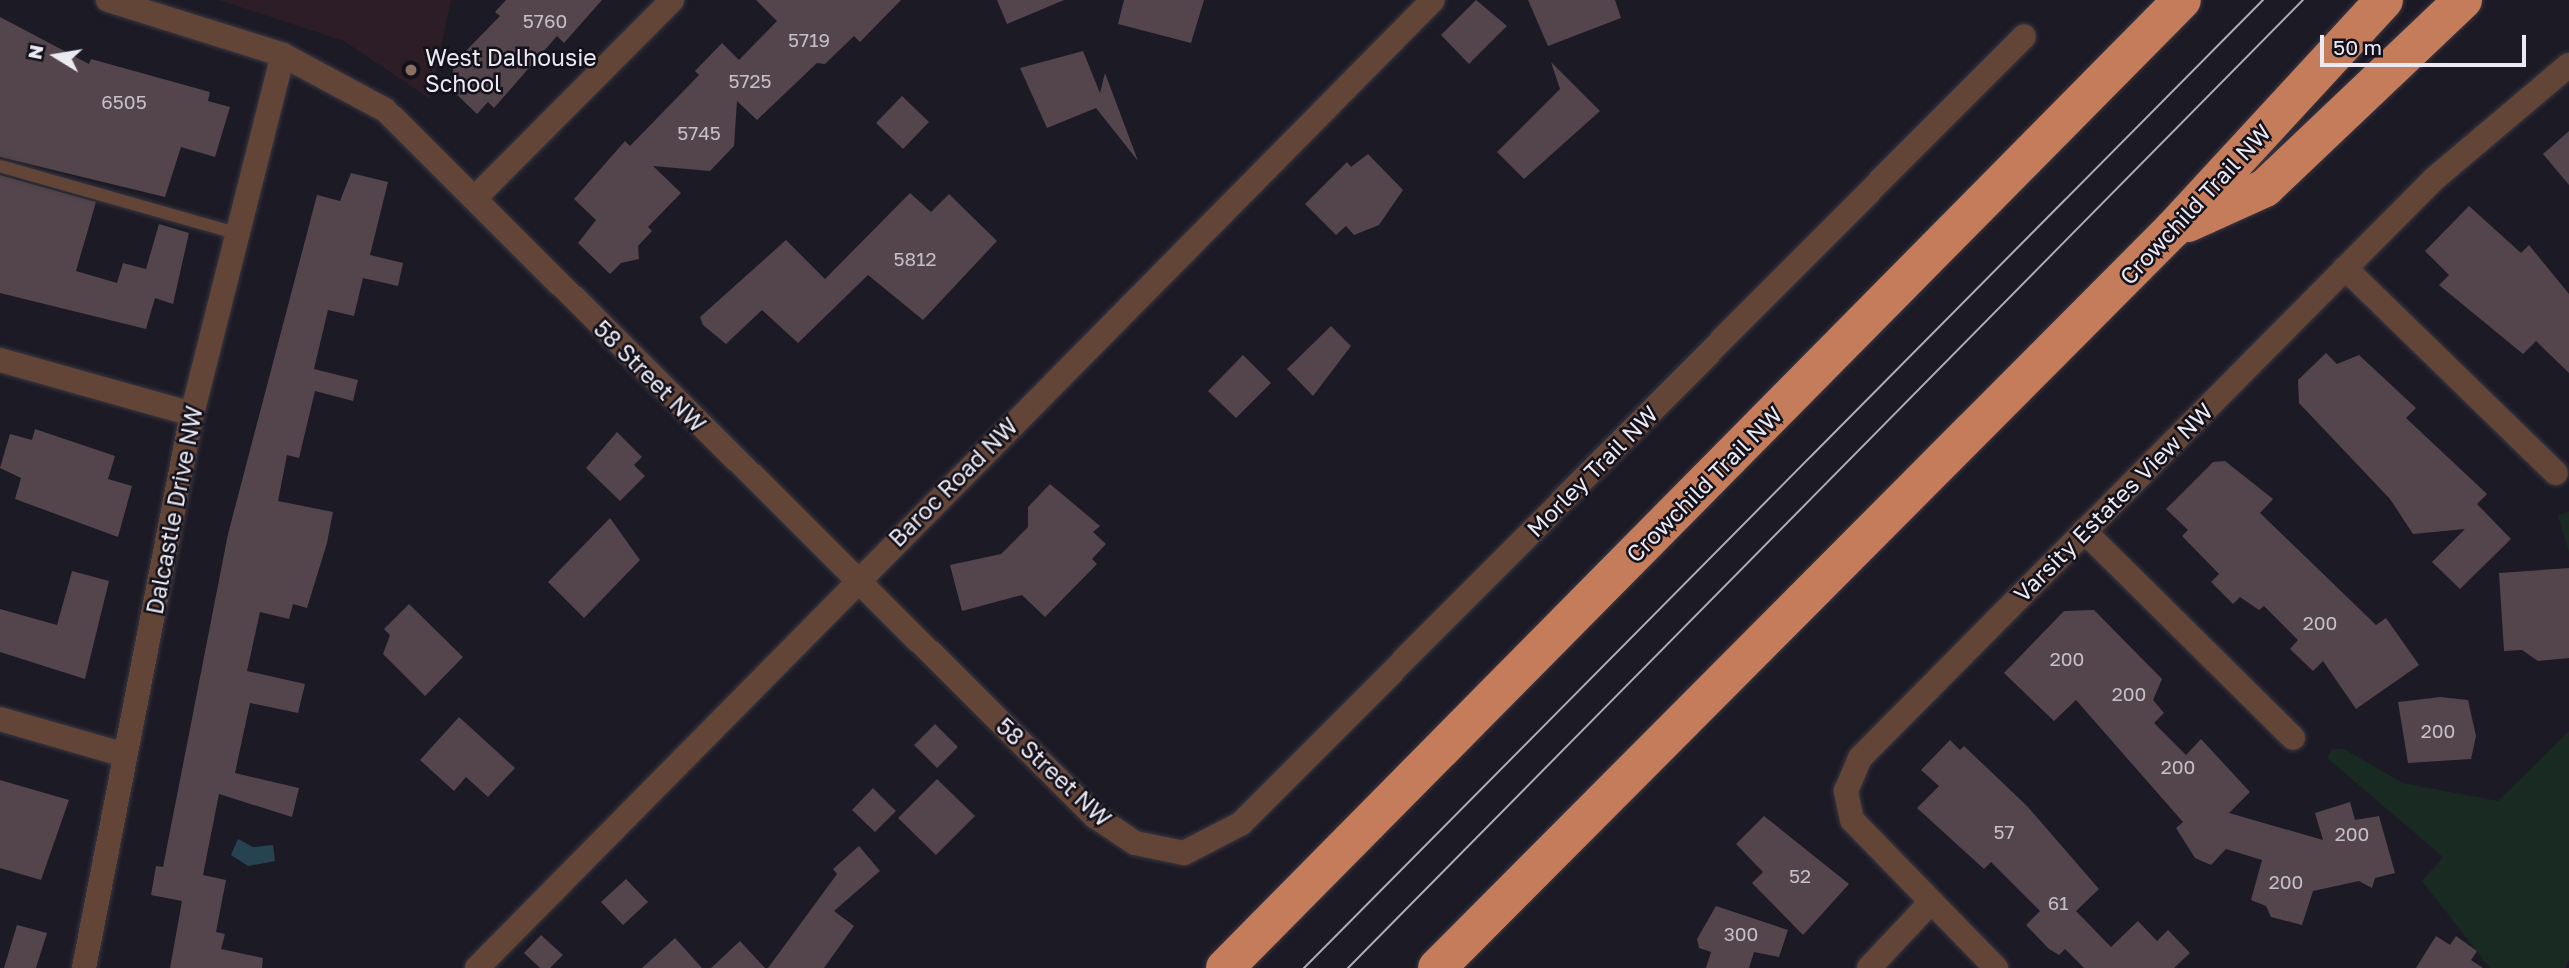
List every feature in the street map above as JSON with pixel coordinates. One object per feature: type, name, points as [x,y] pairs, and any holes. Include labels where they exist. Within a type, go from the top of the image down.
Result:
[{"type":"highway","name":"Crowchild Trail NW","points":[[1225,968],[2182,0]]},
{"type":"highway","name":"Crowchild Trail NW","points":[[1437,968],[2173,229],[2384,0]]},
{"type":"highway","points":[[2173,229],[2265,188],[2463,0]]},
{"type":"street","name":"58 Street NW","points":[[108,0],[283,55],[385,110],[1096,817],[1135,843]]},
{"type":"street","points":[[475,198],[672,0]]},
{"type":"street","name":"Baroc Road NW","points":[[477,968],[1433,0]]},
{"type":"street","name":"Morley Trail NW","points":[[1135,843],[1184,853],[1242,823],[2024,36]]},
{"type":"street","name":"Dalcastle Drive NW","points":[[84,968],[192,414],[283,55]]},
{"type":"street","name":"Varsity Estates View NW","points":[[1996,968],[1852,820],[1846,791],[1853,768],[2434,178],[2569,65]]},
{"type":"street","points":[[2345,268],[2556,473]]},
{"type":"street","points":[[0,360],[192,414]]},
{"type":"street","points":[[2084,531],[2293,738]]},
{"type":"street","points":[[0,719],[125,755]]},
{"type":"street","points":[[1869,968],[1930,903]]},
{"type":"lane","points":[[0,166],[238,234]]},
{"type":"shaded area","name":"West Dalhousie School","points":[[219,0],[451,0],[430,99],[344,41]]},
{"type":"green space","points":[[2569,511],[2569,552],[2558,516]]},
{"type":"green space","points":[[2569,731],[2569,960],[2565,968],[2490,968],[2422,881],[2443,857],[2327,758],[2332,749],[2344,749],[2403,783],[2498,801]]},
{"type":"water","points":[[238,839],[253,847],[273,845],[275,861],[248,866],[231,855]]},
{"type":"building","points":[[506,0],[602,0],[564,43],[557,36],[494,108],[488,102],[477,114],[449,87],[455,62],[500,16],[495,12]]},
{"type":"building","points":[[756,0],[901,0],[860,42],[854,36],[825,64],[817,63],[757,120],[737,101],[734,146],[710,171],[653,166],[681,193],[648,227],[652,231],[638,246],[639,259],[621,263],[610,274],[578,243],[596,220],[574,199],[625,141],[630,146],[699,75],[695,71],[722,43],[739,60],[777,21]]},
{"type":"building","points":[[997,0],[1064,0],[1007,24]]},
{"type":"building","points":[[1124,0],[1204,0],[1191,43],[1118,24]]},
{"type":"building","points":[[1476,0],[1507,26],[1469,64],[1441,35]]},
{"type":"building","points":[[1528,0],[1615,0],[1621,18],[1548,46]]},
{"type":"building","points":[[0,17],[89,64],[91,59],[210,92],[208,101],[230,107],[215,157],[181,147],[165,197],[0,157]]},
{"type":"building","points":[[1083,51],[1100,93],[1105,73],[1138,161],[1096,108],[1047,128],[1020,68]]},
{"type":"building","points":[[1551,62],[1600,111],[1524,179],[1497,152],[1560,89]]},
{"type":"building","points":[[902,96],[929,122],[903,149],[876,123]]},
{"type":"building","points":[[2569,131],[2569,185],[2543,154]]},
{"type":"building","points":[[1368,154],[1403,190],[1379,225],[1354,235],[1346,226],[1336,235],[1305,204],[1347,162],[1351,167]]},
{"type":"building","points":[[351,173],[388,182],[370,255],[403,263],[398,286],[363,278],[354,316],[328,310],[314,369],[358,380],[353,401],[315,391],[299,458],[287,455],[278,501],[333,512],[327,543],[307,608],[293,604],[289,619],[260,612],[247,671],[305,684],[298,713],[250,703],[235,773],[299,788],[292,817],[219,794],[203,875],[226,880],[216,932],[225,934],[221,949],[263,958],[262,968],[170,968],[182,901],[151,895],[156,866],[163,867],[228,534],[317,195],[340,201]]},
{"type":"building","points":[[0,175],[96,202],[76,271],[117,283],[123,263],[146,269],[159,224],[189,233],[173,304],[155,298],[146,329],[0,293]]},
{"type":"building","points":[[910,193],[931,212],[949,194],[997,241],[923,320],[868,275],[798,343],[762,310],[726,344],[703,325],[700,317],[786,240],[825,279]]},
{"type":"building","points":[[2469,206],[2521,253],[2529,245],[2569,294],[2569,373],[2536,341],[2523,354],[2439,285],[2449,275],[2425,251]]},
{"type":"building","points":[[1331,326],[1351,346],[1313,396],[1287,369]]},
{"type":"building","points":[[2326,353],[2337,364],[2359,355],[2416,408],[2406,418],[2487,494],[2477,504],[2511,539],[2460,589],[2432,562],[2465,529],[2413,534],[2390,499],[2299,403],[2298,380]]},
{"type":"building","points":[[1243,355],[1271,383],[1236,418],[1208,391]]},
{"type":"building","points":[[35,429],[115,456],[108,479],[132,486],[118,537],[15,499],[21,478],[0,468],[10,434],[32,440]]},
{"type":"building","points":[[617,432],[642,457],[634,465],[645,476],[620,501],[586,468]]},
{"type":"building","points":[[2225,461],[2273,499],[2260,513],[2376,625],[2386,618],[2419,665],[2356,709],[2323,661],[2313,671],[2290,649],[2298,640],[2264,606],[2259,610],[2240,597],[2233,604],[2211,582],[2219,574],[2182,536],[2188,530],[2166,509],[2213,462]]},
{"type":"building","points":[[1050,484],[1100,526],[1093,532],[1106,544],[1092,559],[1097,564],[1045,617],[1022,595],[962,611],[950,565],[1001,554],[1028,527],[1028,507]]},
{"type":"building","points":[[610,518],[640,560],[584,618],[548,582]]},
{"type":"building","points":[[2569,568],[2569,658],[2538,661],[2522,650],[2504,651],[2499,573]]},
{"type":"building","points":[[72,571],[109,581],[85,679],[0,652],[0,609],[57,625]]},
{"type":"building","points":[[409,604],[463,657],[425,696],[383,654],[390,635],[384,629]]},
{"type":"building","points":[[2094,610],[2162,679],[2153,700],[2164,713],[2154,723],[2186,755],[2201,739],[2250,792],[2229,813],[2323,840],[2315,813],[2350,802],[2355,820],[2379,816],[2395,873],[2375,878],[2372,888],[2359,881],[2313,891],[2302,925],[2271,917],[2266,906],[2251,900],[2262,860],[2226,849],[2211,865],[2195,858],[2176,828],[2183,822],[2076,700],[2054,721],[2004,673],[2064,611]]},
{"type":"building","points":[[2440,697],[2468,700],[2476,736],[2471,759],[2408,763],[2398,702]]},
{"type":"building","points":[[459,717],[515,768],[488,797],[466,777],[454,791],[420,760]]},
{"type":"building","points":[[935,724],[958,747],[937,768],[914,745]]},
{"type":"building","points":[[1950,740],[1960,750],[1964,746],[2027,806],[2099,889],[2076,911],[2111,947],[2138,921],[2157,941],[2168,930],[2190,953],[2174,968],[2084,968],[2065,949],[2059,955],[2049,949],[2026,925],[2040,911],[1991,862],[1984,869],[1917,808],[1939,786],[1921,770]]},
{"type":"building","points":[[937,779],[975,816],[936,855],[898,818]]},
{"type":"building","points":[[0,780],[69,800],[41,880],[0,868]]},
{"type":"building","points":[[873,788],[896,811],[875,832],[852,810]]},
{"type":"building","points":[[1764,816],[1849,884],[1803,935],[1752,883],[1763,872],[1736,844]]},
{"type":"building","points":[[859,846],[880,871],[834,911],[854,926],[824,968],[768,968],[837,874],[833,869]]},
{"type":"building","points":[[626,879],[648,902],[623,925],[601,902]]},
{"type":"building","points":[[1716,906],[1788,930],[1779,957],[1754,952],[1749,968],[1706,968],[1711,952],[1699,948],[1697,939]]},
{"type":"building","points":[[17,925],[47,933],[36,968],[4,968]]},
{"type":"building","points":[[541,935],[563,955],[550,968],[540,968],[524,953]]},
{"type":"building","points":[[2436,936],[2450,945],[2456,936],[2477,951],[2471,960],[2483,968],[2416,968]]},
{"type":"building","points":[[675,938],[702,968],[642,968]]},
{"type":"building","points":[[740,941],[765,968],[711,968]]},
{"type":"tram line","points":[[1304,968],[2263,0]]},
{"type":"tram line","points":[[1348,968],[2303,0]]},
{"type":"place","name":"West Dalhousie School","points":[[411,70]]}]
